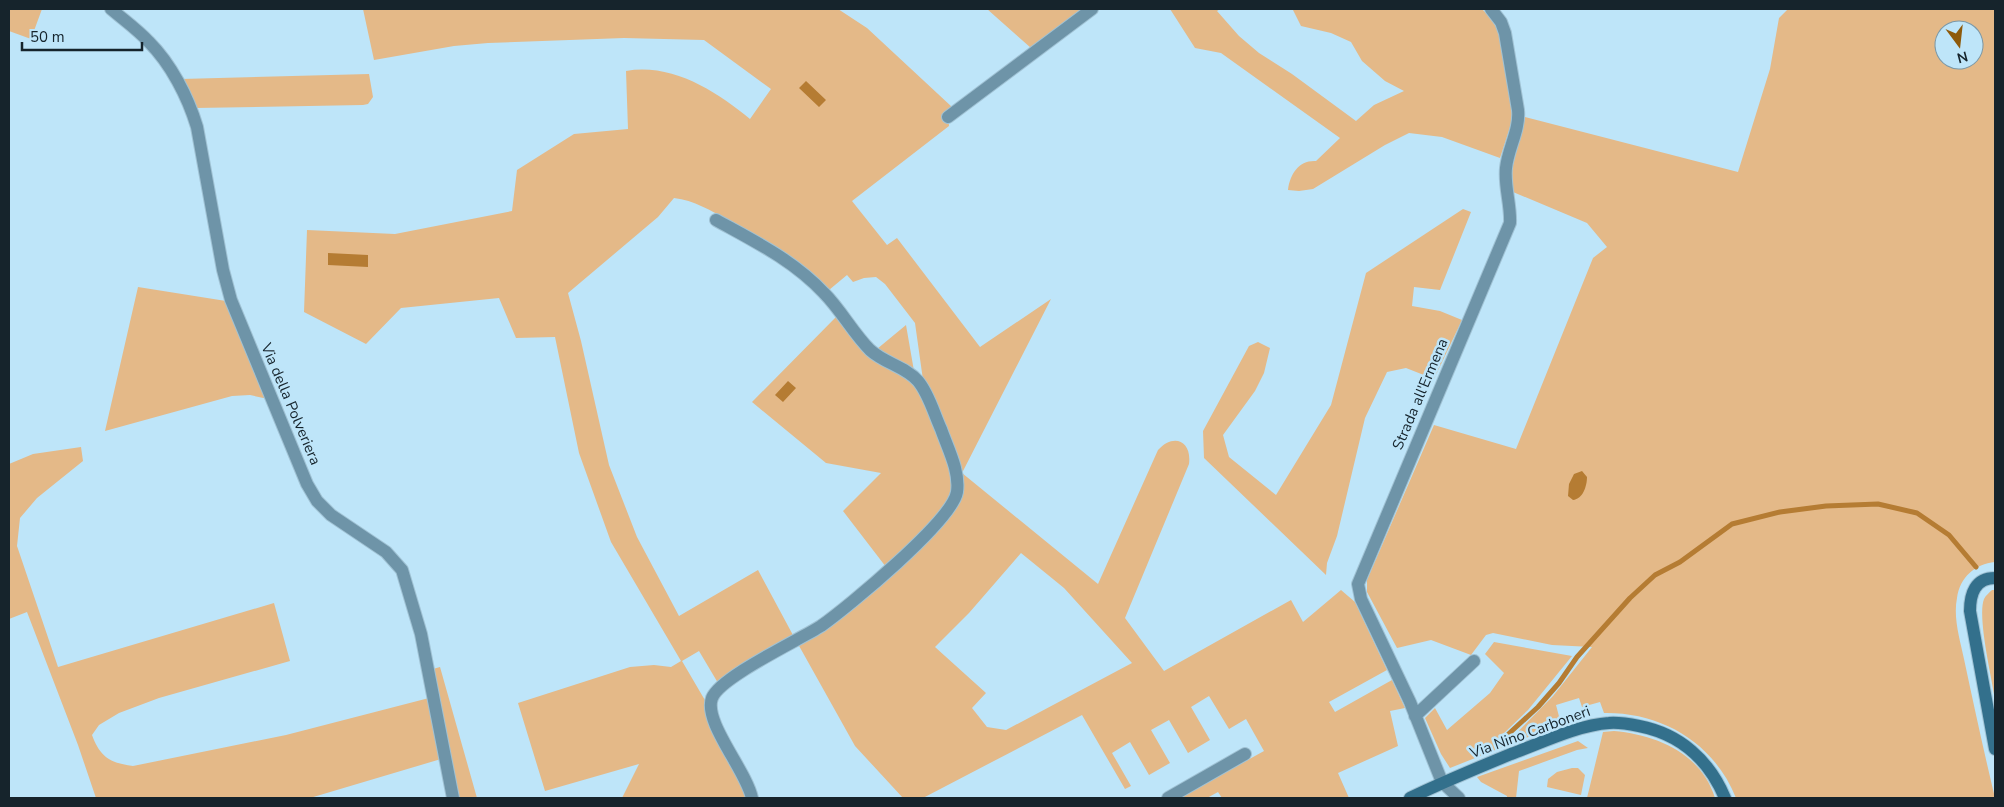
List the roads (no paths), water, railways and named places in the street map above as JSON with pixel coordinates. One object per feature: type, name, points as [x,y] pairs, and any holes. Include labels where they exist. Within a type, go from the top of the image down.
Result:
[{"type":"main road","points":[[1995,578],[1982,581],[1975,586],[1970,602],[1970,611],[1995,749]]},
{"type":"main road","name":"Via Nino Carboneri","points":[[1410,798],[1442,782],[1557,737],[1600,724],[1616,723],[1654,729],[1679,741],[1707,766],[1725,798]]},
{"type":"street","name":"Via della Polveriera","points":[[111,9],[154,47],[174,76],[190,107],[197,127],[223,270],[231,300],[313,495],[331,515],[386,552],[402,570],[421,634],[453,798]]},
{"type":"street","points":[[948,118],[1092,9]]},
{"type":"street","name":"Strada all'Ermena","points":[[1442,782],[1415,716],[1362,599],[1358,584],[1510,223],[1506,170],[1518,116],[1505,33],[1501,22],[1491,9]]},
{"type":"street","points":[[716,220],[781,256],[799,269],[826,294],[873,352],[907,372],[918,381],[931,406],[950,454],[957,484],[955,499],[946,513],[881,578],[821,626],[735,676],[714,694],[710,706],[712,719],[746,780],[752,798]]},
{"type":"street","points":[[1415,716],[1474,661]]},
{"type":"street","points":[[1168,798],[1245,754]]},
{"type":"street","points":[[1442,782],[1459,798]]},
{"type":"waterway","points":[[1503,739],[1538,707],[1559,683],[1577,657],[1630,598],[1655,575],[1680,562],[1732,524],[1780,512],[1826,506],[1878,504],[1917,513],[1949,535],[1976,567]]}]
